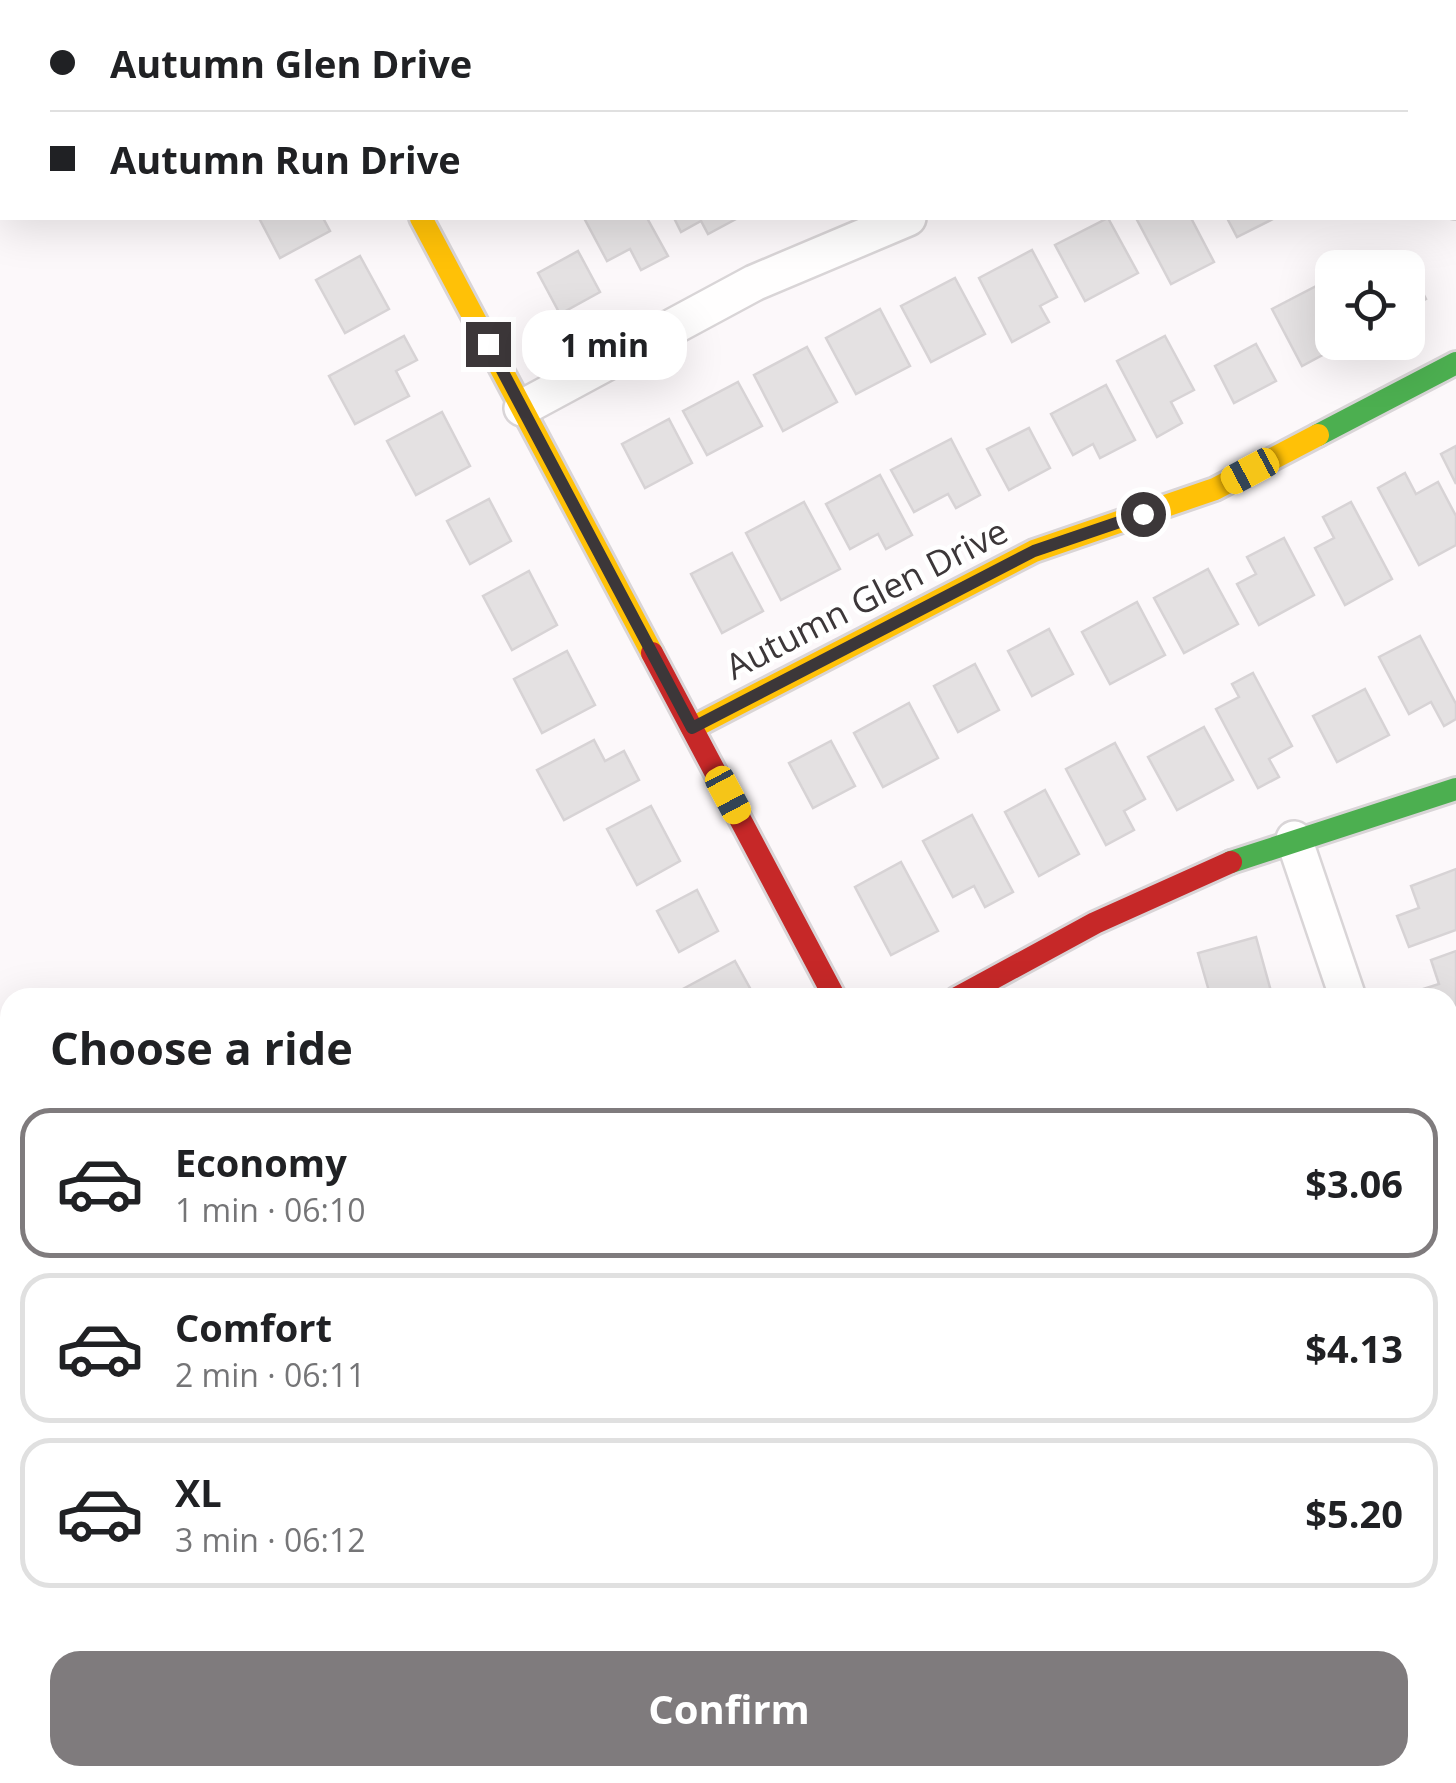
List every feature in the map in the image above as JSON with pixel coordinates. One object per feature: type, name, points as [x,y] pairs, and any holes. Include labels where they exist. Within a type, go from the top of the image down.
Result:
[{"type":"street","points":[[422,220],[830,988]]},
{"type":"street","points":[[522,408],[754,282],[903,220]]},
{"type":"street","name":"Autumn Glen Drive","points":[[692,728],[1034,551],[1215,489],[1456,363]]},
{"type":"street","points":[[975,988],[1095,923],[1243,857],[1456,790]]},
{"type":"street","points":[[1294,839],[1345,988]]},
{"type":"building","points":[[260,220],[324,220],[330,231],[280,258]]},
{"type":"building","points":[[585,220],[648,220],[668,256],[641,270],[630,249],[607,261]]},
{"type":"building","points":[[675,220],[734,220],[708,234],[701,221],[681,232]]},
{"type":"building","points":[[1109,220],[1138,273],[1085,301],[1055,245]]},
{"type":"building","points":[[1137,220],[1192,220],[1214,262],[1171,284]]},
{"type":"building","points":[[1228,220],[1271,220],[1237,237]]},
{"type":"building","points":[[1032,250],[1057,297],[1040,306],[1049,322],[1012,342],[979,278]]},
{"type":"building","points":[[578,251],[600,292],[560,314],[538,273]]},
{"type":"building","points":[[360,256],[389,309],[345,333],[316,280]]},
{"type":"building","points":[[955,278],[985,334],[931,362],[901,306]]},
{"type":"building","points":[[1315,287],[1315,359],[1302,366],[1272,309]]},
{"type":"building","points":[[880,309],[910,366],[856,394],[826,338]]},
{"type":"building","points":[[404,336],[417,360],[396,371],[409,396],[355,424],[329,376]]},
{"type":"building","points":[[1165,336],[1194,390],[1171,402],[1182,423],[1157,437],[1117,361]]},
{"type":"building","points":[[1256,344],[1276,381],[1234,403],[1215,366]]},
{"type":"building","points":[[807,347],[837,402],[783,431],[754,375]]},
{"type":"building","points":[[738,382],[762,426],[707,455],[683,411]]},
{"type":"building","points":[[1106,385],[1135,440],[1100,458],[1093,444],[1073,455],[1051,414]]},
{"type":"building","points":[[442,412],[470,466],[416,495],[387,441]]},
{"type":"building","points":[[669,419],[692,463],[645,488],[622,444]]},
{"type":"building","points":[[1029,428],[1050,468],[1009,490],[987,449]]},
{"type":"building","points":[[951,439],[980,495],[956,508],[948,494],[914,512],[891,470]]},
{"type":"building","points":[[1456,446],[1456,484],[1441,454]]},
{"type":"building","points":[[1405,473],[1416,494],[1438,482],[1456,516],[1456,545],[1419,565],[1378,488]]},
{"type":"building","points":[[880,475],[912,535],[886,549],[878,534],[850,549],[826,504]]},
{"type":"building","points":[[489,499],[511,541],[470,564],[447,521]]},
{"type":"building","points":[[804,502],[840,569],[781,600],[746,533]]},
{"type":"building","points":[[1351,502],[1392,579],[1345,605],[1315,548],[1334,538],[1323,517]]},
{"type":"building","points":[[1284,538],[1314,595],[1259,625],[1237,584],[1256,574],[1247,557]]},
{"type":"building","points":[[732,553],[763,611],[722,633],[691,574]]},
{"type":"building","points":[[1208,569],[1238,624],[1184,653],[1154,598]]},
{"type":"building","points":[[529,571],[557,625],[512,650],[483,596]]},
{"type":"building","points":[[1137,602],[1165,655],[1110,684],[1082,632]]},
{"type":"building","points":[[1049,629],[1073,674],[1032,696],[1008,651]]},
{"type":"building","points":[[1420,636],[1456,704],[1456,719],[1444,726],[1431,702],[1409,714],[1379,657]]},
{"type":"building","points":[[567,651],[595,705],[542,733],[514,679]]},
{"type":"building","points":[[975,664],[999,710],[958,732],[934,686]]},
{"type":"building","points":[[1253,673],[1292,746],[1269,759],[1279,777],[1258,788],[1216,709],[1239,697],[1232,684]]},
{"type":"building","points":[[1365,689],[1389,735],[1337,762],[1313,716]]},
{"type":"building","points":[[909,703],[938,758],[883,787],[854,733]]},
{"type":"building","points":[[1204,727],[1233,780],[1177,810],[1148,757]]},
{"type":"building","points":[[594,740],[605,761],[624,751],[639,780],[564,820],[537,770]]},
{"type":"building","points":[[831,741],[855,786],[813,808],[789,763]]},
{"type":"building","points":[[1115,743],[1145,799],[1124,811],[1134,830],[1106,845],[1066,769]]},
{"type":"building","points":[[1045,790],[1079,854],[1039,876],[1005,812]]},
{"type":"building","points":[[651,806],[680,861],[637,885],[607,829]]},
{"type":"building","points":[[972,815],[1013,892],[985,907],[974,886],[953,897],[923,841]]},
{"type":"building","points":[[901,862],[938,931],[891,955],[855,887]]},
{"type":"building","points":[[1456,869],[1456,930],[1409,947],[1397,916],[1419,908],[1411,886]]},
{"type":"building","points":[[697,890],[718,931],[679,952],[657,911]]},
{"type":"building","points":[[1256,937],[1270,988],[1208,988],[1198,953]]},
{"type":"building","points":[[1456,951],[1456,988],[1426,988],[1439,984],[1431,960]]},
{"type":"building","points":[[735,961],[750,988],[685,988]]},
{"type":"traffic: fast","points":[[1318,435],[1456,363]]},
{"type":"traffic: fast","points":[[1231,862],[1456,789]]},
{"type":"traffic: slow","points":[[422,220],[652,653]]},
{"type":"traffic: slow","points":[[692,728],[1034,551],[1215,489],[1318,435]]},
{"type":"traffic: jam","points":[[652,653],[830,988]]},
{"type":"traffic: jam","points":[[975,988],[1095,923],[1231,862]]},
{"type":"route","points":[[488,344],[692,728],[1034,551],[1143,514]]}]
